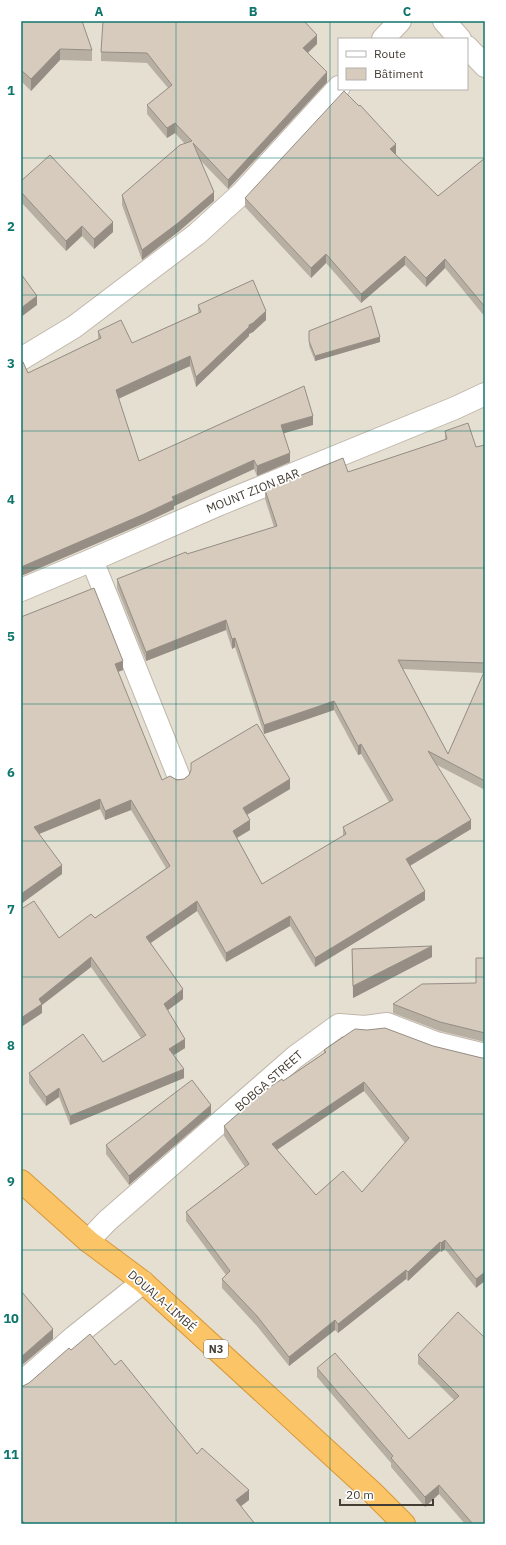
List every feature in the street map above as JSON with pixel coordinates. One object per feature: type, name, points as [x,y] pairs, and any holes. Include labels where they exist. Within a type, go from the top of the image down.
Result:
[{"type":"highway","name":"DOUALA-LIMBÉ","points":[[21,1181],[88,1241],[143,1282],[372,1492],[404,1524]]},
{"type":"street","points":[[384,38],[400,21]]},
{"type":"street","points":[[444,21],[459,38]]},
{"type":"street","points":[[468,48],[485,66]]},
{"type":"street","points":[[21,359],[74,327],[197,234],[242,193],[338,88]]},
{"type":"street","name":"MOUNT ZION BAR","points":[[21,590],[220,504],[455,408],[485,394]]},
{"type":"street","points":[[92,560],[179,777]]},
{"type":"street","name":"BOBGA STREET","points":[[88,1241],[107,1221],[295,1057],[339,1025],[365,1027],[387,1024],[436,1043],[485,1055]]},
{"type":"street","points":[[21,1383],[74,1337],[143,1282]]},
{"type":"shaded area","points":[[21,21],[485,21],[485,1524],[21,1524]]},
{"type":"building","points":[[21,21],[82,21],[92,50],[60,49],[31,79],[21,70]]},
{"type":"building","points":[[103,21],[304,21],[317,35],[303,48],[327,72],[228,180],[193,143],[214,192],[178,223],[142,250],[122,195],[180,145],[192,141],[175,123],[167,128],[147,105],[172,85],[147,53],[101,52]]},
{"type":"building","points":[[344,91],[359,106],[360,105],[396,144],[390,149],[438,196],[485,158],[485,307],[445,259],[426,278],[405,256],[361,294],[326,254],[311,268],[245,198]]},
{"type":"building","points":[[50,155],[113,222],[94,239],[82,226],[66,241],[21,192],[21,181]]},
{"type":"building","points":[[21,274],[37,296],[21,308]]},
{"type":"building","points":[[253,280],[266,311],[249,325],[249,327],[196,377],[190,356],[116,390],[139,461],[304,386],[313,416],[281,425],[290,453],[257,466],[254,460],[172,497],[174,500],[142,515],[21,567],[21,361],[23,362],[28,373],[101,338],[98,331],[121,320],[132,343],[201,312],[198,305]]},
{"type":"building","points":[[371,306],[380,337],[315,356],[309,341],[309,331]]},
{"type":"building","points":[[468,423],[476,447],[485,445],[485,663],[398,660],[448,754],[485,670],[485,781],[428,751],[471,820],[406,859],[425,891],[315,958],[290,916],[226,953],[197,901],[146,937],[183,989],[164,1004],[185,1039],[169,1049],[184,1069],[70,1116],[59,1088],[46,1097],[29,1073],[83,1034],[103,1062],[146,1035],[91,957],[39,999],[42,1004],[21,1018],[21,909],[34,901],[59,938],[91,914],[95,918],[170,866],[131,800],[105,811],[100,799],[34,827],[62,865],[21,894],[21,617],[94,588],[123,661],[115,664],[162,780],[170,776],[177,780],[184,779],[189,775],[191,763],[257,724],[290,779],[243,808],[250,820],[233,831],[262,884],[346,834],[343,827],[393,800],[361,744],[358,746],[334,701],[264,725],[235,638],[232,639],[226,620],[146,652],[117,579],[186,552],[187,554],[277,526],[265,490],[343,458],[348,472],[447,439],[445,431]]},
{"type":"building","points":[[432,946],[353,986],[352,949]]},
{"type":"building","points":[[476,958],[485,958],[485,1033],[440,1022],[393,1004],[422,984],[476,983]]},
{"type":"building","points":[[385,1028],[433,1046],[485,1058],[485,1272],[476,1279],[445,1240],[441,1243],[440,1242],[408,1272],[406,1270],[338,1324],[335,1320],[289,1357],[257,1316],[222,1279],[230,1271],[186,1212],[249,1164],[224,1126],[264,1091],[282,1079],[283,1081],[326,1052],[324,1050],[355,1029],[367,1030]],"holes":[[[364,1082],[409,1138],[362,1192],[343,1171],[316,1195],[272,1144]]]},
{"type":"building","points":[[192,1080],[211,1105],[129,1176],[106,1145]]},
{"type":"building","points":[[21,1291],[53,1329],[21,1357]]},
{"type":"building","points":[[458,1312],[485,1338],[485,1524],[473,1524],[439,1485],[425,1497],[391,1458],[393,1456],[317,1368],[335,1353],[409,1439],[459,1396],[418,1355]]},
{"type":"building","points":[[90,1334],[115,1365],[121,1360],[197,1454],[202,1448],[249,1490],[236,1500],[255,1524],[25,1524],[21,1519],[21,1385],[23,1386],[29,1383],[69,1348],[71,1350]]}]
